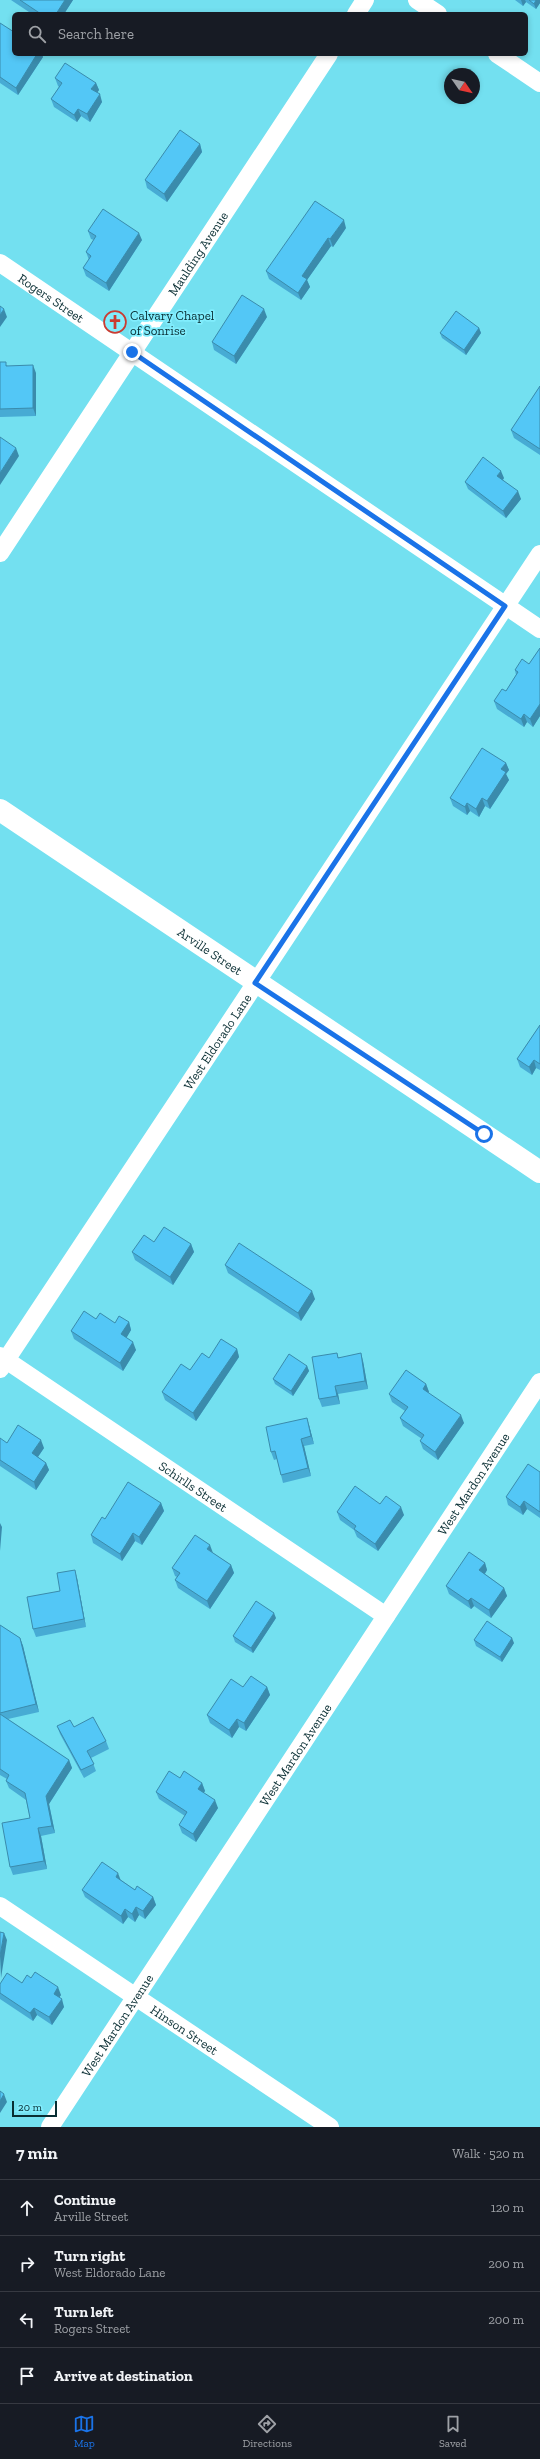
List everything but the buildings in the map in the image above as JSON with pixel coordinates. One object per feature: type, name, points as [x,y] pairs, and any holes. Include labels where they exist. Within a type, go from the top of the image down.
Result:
[{"type":"street","points":[[357,12],[365,0]]},
{"type":"street","points":[[417,0],[435,12]]},
{"type":"street","name":"Maulding Avenue","points":[[0,553],[328,56]]},
{"type":"street","points":[[500,56],[540,83]]},
{"type":"street","name":"Rogers Street","points":[[0,263],[540,629]]},
{"type":"street","name":"West Eldorado Lane","points":[[2,1361],[540,554]]},
{"type":"street","name":"Arville Street","points":[[0,810],[255,983],[540,1172]]},
{"type":"street","name":"Schirlls Street","points":[[2,1361],[386,1616]]},
{"type":"street","name":"West Mardon Avenue","points":[[50,2127],[540,1382]]},
{"type":"street","name":"Hinson Street","points":[[0,1906],[330,2127]]},
{"type":"place","name":"Calvary Chapel of Sonrise","points":[[115,322]]},
{"type":"route","points":[[132,352],[505,606],[255,983],[484,1134]]}]
